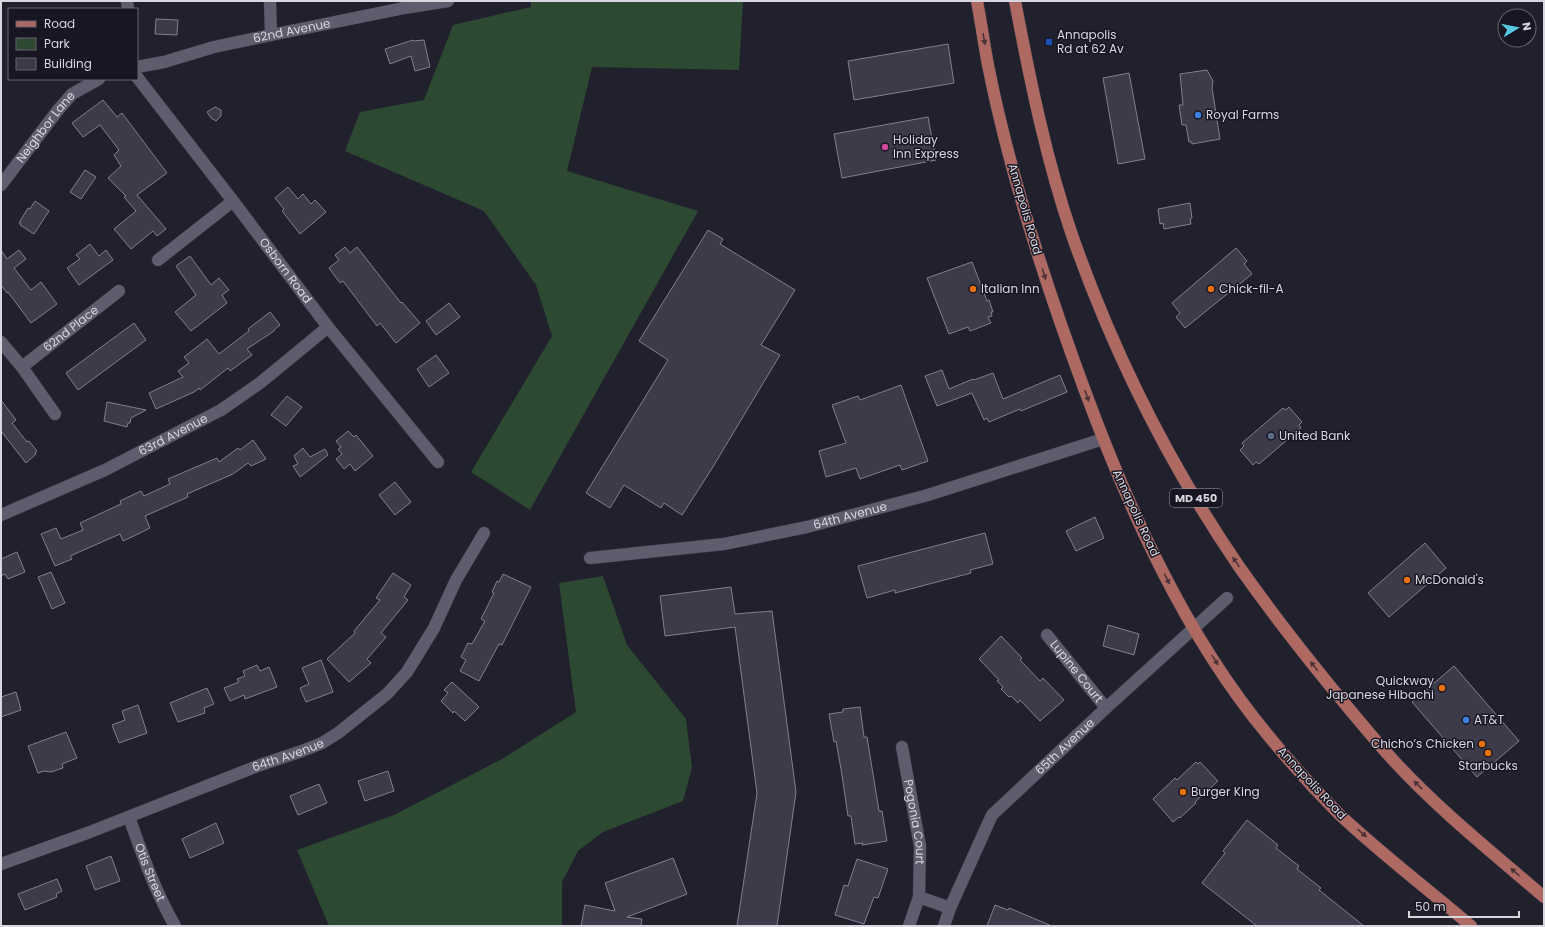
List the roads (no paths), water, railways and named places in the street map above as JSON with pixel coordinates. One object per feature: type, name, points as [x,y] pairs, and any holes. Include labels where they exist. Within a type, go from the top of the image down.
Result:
[{"type":"main road","name":"Annapolis Road","points":[[977,1],[988,65],[1002,128],[1026,216],[1070,352],[1103,439],[1126,494],[1168,582],[1232,688],[1266,733],[1306,779],[1340,815],[1471,926]]},
{"type":"main road","name":"MD 450","points":[[1015,1],[1030,79],[1049,156],[1072,234],[1127,370],[1153,423],[1188,485],[1232,556],[1271,611],[1365,728],[1395,762],[1439,805],[1544,897]]},
{"type":"street","points":[[270,1],[271,35]]},
{"type":"street","name":"62nd Avenue","points":[[138,67],[164,62],[214,48],[404,4],[448,1]]},
{"type":"street","name":"Osborn Road","points":[[138,78],[328,327],[438,462]]},
{"type":"street","name":"Neighbor Lane","points":[[2,181],[72,94],[97,80]]},
{"type":"street","points":[[158,260],[233,201]]},
{"type":"street","name":"62nd Place","points":[[22,368],[119,291]]},
{"type":"street","name":"63rd Avenue","points":[[1,515],[105,470],[221,410],[260,383],[328,327]]},
{"type":"street","points":[[1,342],[56,414]]},
{"type":"street","name":"64th Avenue","points":[[590,558],[724,544],[800,528],[934,493],[1103,439]]},
{"type":"street","name":"64th Avenue","points":[[1,864],[129,817],[260,765],[322,743],[357,719],[387,694],[407,672],[416,660],[434,628],[460,574],[484,533]]},
{"type":"street","name":"65th Avenue","points":[[944,926],[950,908],[992,815],[1106,708],[1227,598]]},
{"type":"street","name":"Lupine Court","points":[[1047,635],[1106,708]]},
{"type":"street","name":"Pogonia Court","points":[[902,747],[920,846],[919,897],[909,926]]},
{"type":"street","name":"Otis Street","points":[[129,817],[140,850],[154,884],[175,926]]},
{"type":"street","points":[[919,897],[950,908]]},
{"type":"place","name":"Annapolis Rd at 62 Av","points":[[1049,42]]},
{"type":"place","name":"Royal Farms","points":[[1198,115]]},
{"type":"place","name":"Holiday Inn Express","points":[[885,147]]},
{"type":"place","name":"Italian Inn","points":[[973,289]]},
{"type":"place","name":"Chick-fil-A","points":[[1211,289]]},
{"type":"place","name":"United Bank","points":[[1271,436]]},
{"type":"place","name":"McDonald's","points":[[1407,580]]},
{"type":"place","name":"Quickway Japanese Hibachi","points":[[1442,688]]},
{"type":"place","name":"AT&T","points":[[1466,720]]},
{"type":"place","name":"Chicho’s Chicken","points":[[1482,744]]},
{"type":"place","name":"Starbucks","points":[[1488,753]]},
{"type":"place","name":"Burger King","points":[[1183,792]]}]
